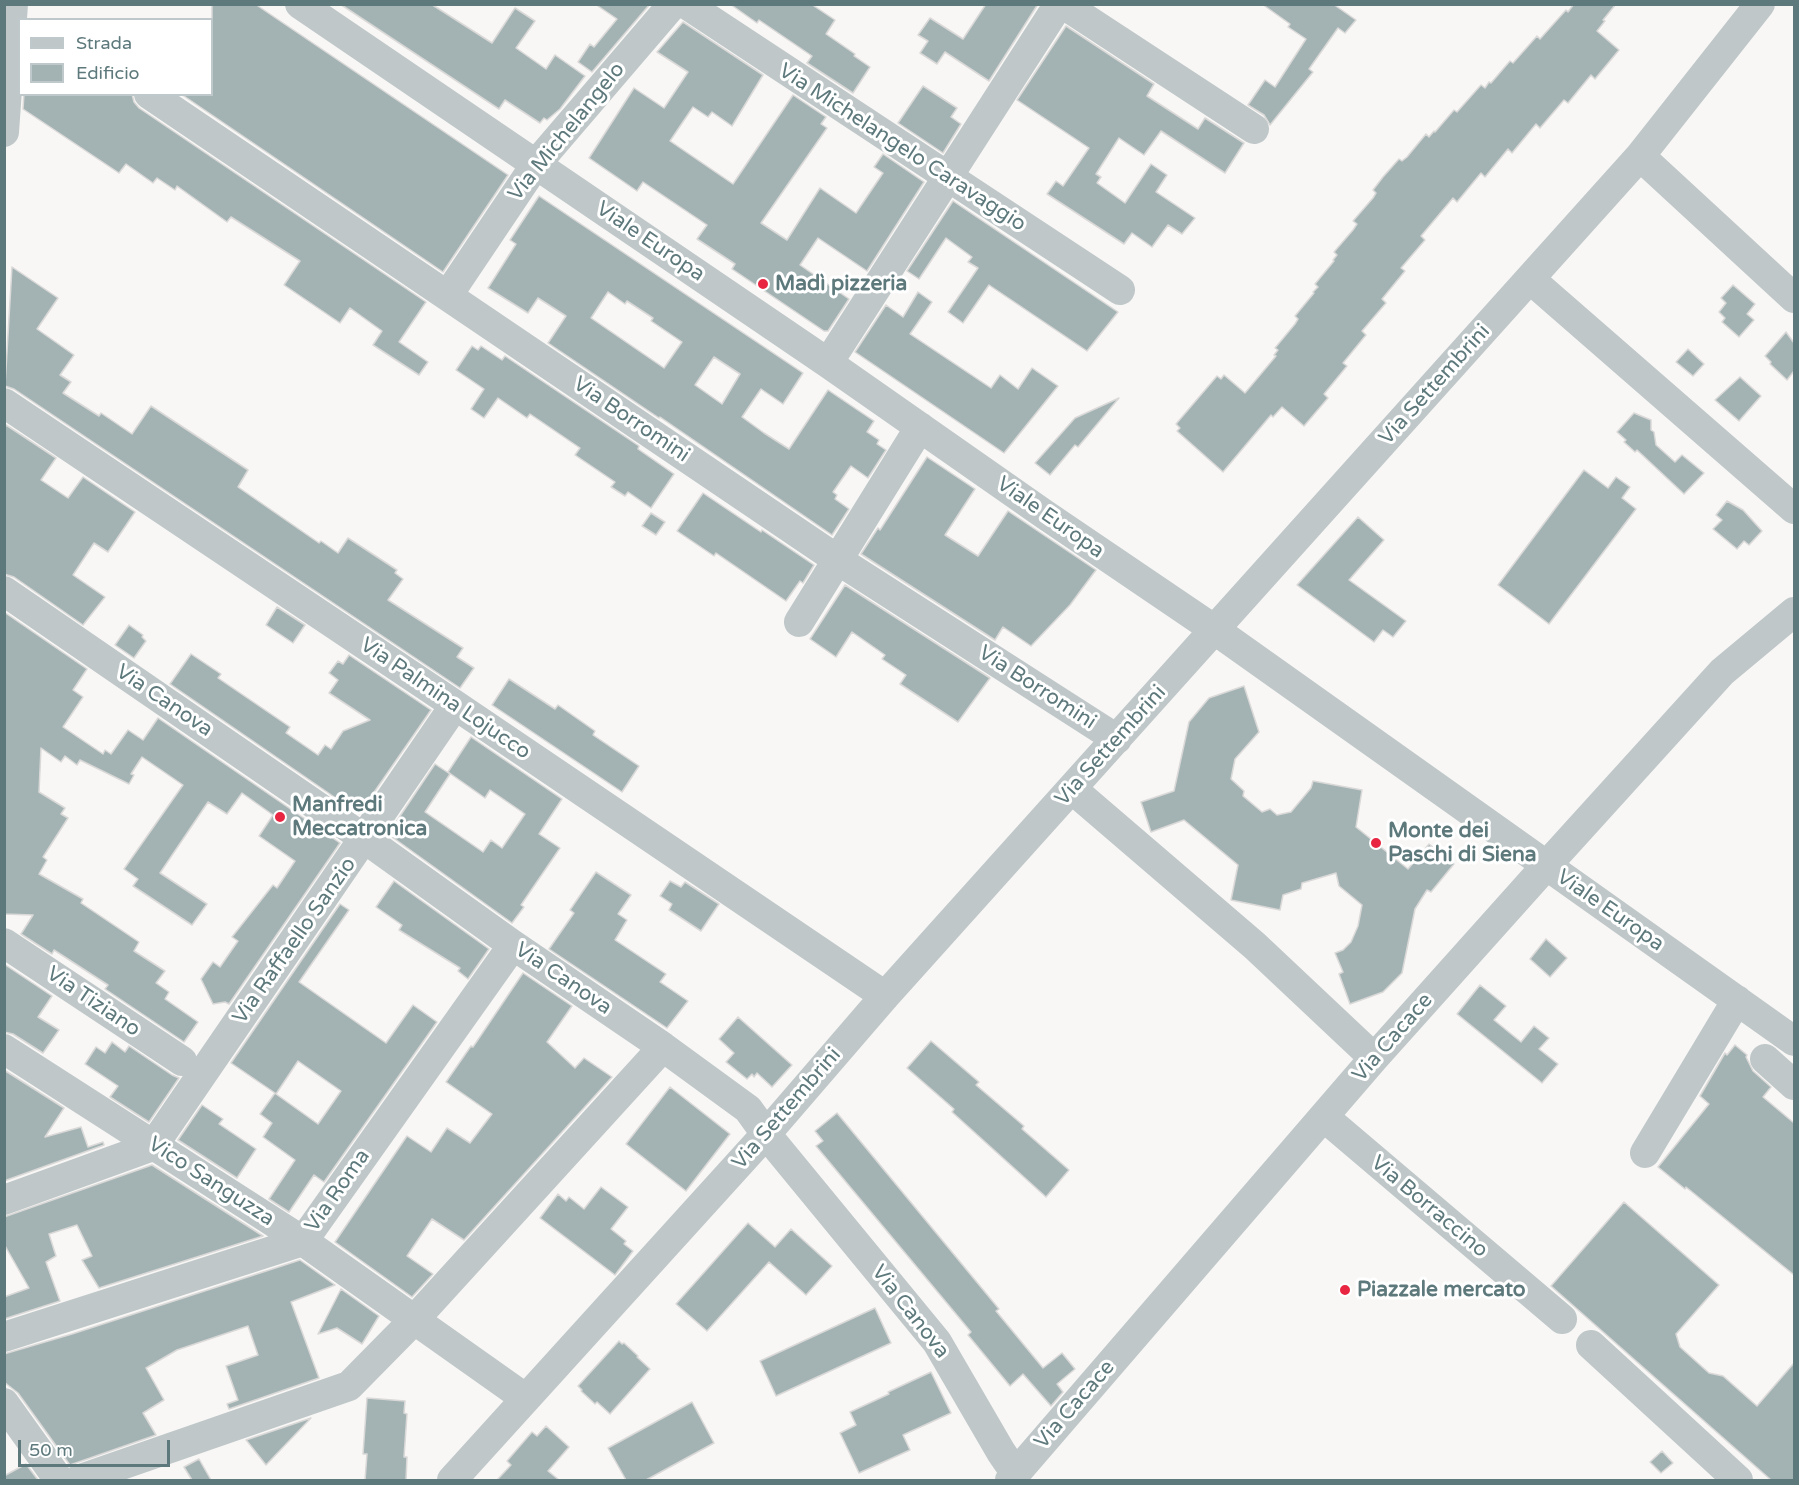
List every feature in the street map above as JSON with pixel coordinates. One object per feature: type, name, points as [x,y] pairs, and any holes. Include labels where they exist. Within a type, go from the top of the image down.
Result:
[{"type":"street","points":[[4,132],[14,4],[35,18]]},
{"type":"street","name":"Viale Europa","points":[[300,4],[828,363],[1215,630],[1794,1041]]},
{"type":"street","name":"Via Michelangelo","points":[[448,295],[536,164],[673,4]]},
{"type":"street","name":"Via Michelangelo Caravaggio","points":[[686,4],[948,179],[1120,290]]},
{"type":"street","points":[[828,363],[1061,4],[1254,129]]},
{"type":"street","name":"Via Settembrini","points":[[465,1476],[525,1398],[766,1134],[885,996],[1640,156],[1760,4]]},
{"type":"street","name":"Via Borromini","points":[[152,96],[838,560],[1117,739]]},
{"type":"street","points":[[1640,156],[1794,298]]},
{"type":"street","points":[[1530,279],[1794,508]]},
{"type":"street","name":"Via Palmina Lojucco","points":[[4,403],[885,996]]},
{"type":"street","points":[[798,622],[920,427]]},
{"type":"street","name":"Via Canova","points":[[4,591],[365,838],[513,945],[663,1047],[748,1109],[937,1342],[1001,1452],[1013,1477]]},
{"type":"street","name":"Via Cacace","points":[[1013,1477],[1374,1058],[1546,866],[1722,672],[1794,612]]},
{"type":"street","name":"Via Raffaello Sanzio","points":[[153,1146],[455,705]]},
{"type":"street","points":[[1072,789],[1255,946],[1374,1058]]},
{"type":"street","name":"Via Tiziano","points":[[4,943],[182,1061]]},
{"type":"street","name":"Via Roma","points":[[4,1337],[303,1241],[513,945]]},
{"type":"street","points":[[1645,1153],[1737,1000]]},
{"type":"street","points":[[78,1480],[349,1386],[414,1320],[663,1047]]},
{"type":"street","name":"Vico Sanguzza","points":[[4,1049],[303,1241],[525,1398]]},
{"type":"street","name":"Via Borraccino","points":[[1324,1117],[1562,1320]]},
{"type":"street","points":[[4,1200],[153,1146]]},
{"type":"street","points":[[1591,1345],[1738,1480]]},
{"type":"street","points":[[4,1402],[59,1480]]},
{"type":"building","points":[[212,4],[255,4],[508,175],[443,272],[184,96],[213,96]]},
{"type":"building","points":[[340,4],[431,4],[492,43],[515,8],[535,21],[516,48],[546,69],[555,55],[585,76],[560,109],[547,120],[544,118],[540,123],[505,100],[499,109]]},
{"type":"building","points":[[595,4],[650,4],[592,72],[578,62],[590,44],[594,47],[617,19]]},
{"type":"building","points":[[730,4],[811,4],[835,20],[826,34],[870,67],[853,93],[807,63],[812,56],[759,20],[757,23]]},
{"type":"building","points":[[986,4],[1038,4],[989,81],[945,52],[937,64],[920,53],[928,41],[918,35],[930,18],[963,39]]},
{"type":"building","points":[[1262,4],[1333,4],[1356,20],[1345,33],[1338,28],[1309,69],[1313,72],[1270,125],[1264,115],[1248,105],[1265,80],[1275,87],[1306,39],[1288,27],[1290,24]]},
{"type":"building","points":[[1574,4],[1616,4],[1597,31],[1619,50],[1595,79],[1591,75],[1568,103],[1564,100],[1540,128],[1536,124],[1512,153],[1508,149],[1485,177],[1481,173],[1457,202],[1453,198],[1421,236],[1425,240],[1401,268],[1405,271],[1382,299],[1386,303],[1362,331],[1366,335],[1343,363],[1347,366],[1324,394],[1328,398],[1304,426],[1282,407],[1273,417],[1271,415],[1223,472],[1177,431],[1180,428],[1176,424],[1217,376],[1221,379],[1224,375],[1245,393],[1276,356],[1274,355],[1278,350],[1275,348],[1295,324],[1298,319],[1295,316],[1318,287],[1315,284],[1334,261],[1337,255],[1334,252],[1357,224],[1353,221],[1373,198],[1376,193],[1373,190],[1383,177],[1399,159],[1402,161],[1407,157],[1426,134],[1429,137],[1454,110],[1457,112],[1481,85],[1485,88],[1510,61],[1513,63],[1537,36],[1540,39]]},
{"type":"building","points":[[683,22],[763,75],[732,126],[712,112],[708,117],[693,107],[670,141],[733,184],[793,95],[826,117],[821,124],[827,128],[761,223],[787,240],[820,188],[856,213],[883,173],[874,167],[883,154],[924,182],[867,271],[818,238],[800,265],[849,299],[828,331],[824,331],[732,269],[735,264],[697,239],[707,225],[643,182],[637,191],[589,158],[634,88],[664,108],[688,72],[657,52]]},
{"type":"building","points":[[1066,26],[1154,84],[1147,96],[1198,129],[1205,118],[1244,143],[1225,173],[1161,131],[1144,155],[1119,138],[1096,174],[1101,177],[1097,183],[1125,203],[1151,164],[1167,175],[1156,192],[1195,218],[1182,234],[1168,225],[1152,247],[1132,233],[1124,244],[1047,194],[1056,181],[1063,186],[1089,148],[1017,100]]},
{"type":"building","points":[[923,86],[957,108],[951,117],[961,124],[943,153],[898,123]]},
{"type":"building","points":[[24,96],[132,96],[139,108],[426,302],[399,342],[428,362],[419,375],[373,345],[382,331],[350,308],[340,323],[284,285],[300,261],[231,217],[227,222],[177,186],[175,190],[157,178],[153,183],[126,164],[119,173],[23,109]]},
{"type":"building","points":[[539,196],[803,373],[783,404],[761,389],[742,417],[789,449],[828,390],[874,421],[867,432],[879,440],[877,444],[886,450],[868,478],[851,466],[833,492],[837,495],[835,499],[849,509],[832,535],[548,343],[566,316],[538,298],[528,313],[488,288],[516,244],[510,240]],"holes":[[[608,292],[625,304],[627,301],[653,318],[651,321],[682,342],[664,368],[591,318]],[[714,357],[740,374],[722,404],[695,385]]]},
{"type":"building","points":[[953,201],[1118,312],[1087,351],[989,285],[963,323],[948,312],[978,268],[968,262],[972,257],[946,238],[919,279],[907,271]]},
{"type":"building","points":[[12,267],[58,298],[37,329],[74,355],[60,375],[71,382],[63,393],[99,416],[101,413],[132,434],[151,406],[248,470],[238,487],[319,543],[321,541],[338,553],[348,538],[397,570],[395,573],[403,579],[388,600],[463,648],[457,657],[474,668],[460,688],[14,389],[5,386]]},
{"type":"building","points":[[1733,285],[1755,304],[1747,314],[1754,320],[1739,337],[1722,322],[1725,318],[1719,312],[1726,303],[1721,298]]},
{"type":"building","points":[[918,292],[932,302],[910,334],[991,388],[1000,375],[1018,389],[1032,368],[1058,386],[1004,453],[855,352],[886,305],[903,317]]},
{"type":"building","points":[[1786,332],[1794,343],[1794,371],[1787,380],[1765,356]]},
{"type":"building","points":[[472,346],[478,350],[481,346],[502,360],[505,356],[639,446],[638,449],[674,474],[651,508],[628,492],[625,496],[611,487],[615,482],[575,455],[580,448],[530,414],[527,418],[498,398],[484,418],[471,409],[484,389],[456,370]]},
{"type":"building","points":[[1688,349],[1704,364],[1693,376],[1676,362]]},
{"type":"building","points":[[1740,377],[1761,396],[1739,421],[1715,400]]},
{"type":"building","points":[[1119,398],[1078,447],[1075,445],[1050,475],[1035,463],[1075,418]]},
{"type":"building","points":[[1634,413],[1651,420],[1651,430],[1654,432],[1656,445],[1675,462],[1682,455],[1704,473],[1684,494],[1637,450],[1635,452],[1624,442],[1626,440],[1617,432]]},
{"type":"building","points":[[6,425],[56,458],[41,480],[68,498],[83,477],[135,512],[108,552],[94,543],[73,575],[105,597],[83,625],[14,577],[4,574],[4,428]]},
{"type":"building","points":[[927,457],[975,489],[945,535],[978,556],[1008,511],[1096,570],[1070,605],[1031,646],[1003,627],[995,640],[861,554],[878,528],[880,530]]},
{"type":"building","points":[[1584,470],[1608,488],[1616,477],[1630,487],[1622,498],[1636,509],[1549,624],[1498,585]]},
{"type":"building","points":[[703,493],[814,565],[803,583],[800,581],[786,601],[716,553],[714,556],[677,531]]},
{"type":"building","points":[[1727,501],[1743,510],[1762,531],[1749,545],[1744,541],[1737,549],[1713,529],[1722,520],[1716,515]]},
{"type":"building","points":[[651,513],[665,522],[656,535],[642,526]]},
{"type":"building","points":[[1358,517],[1384,540],[1349,580],[1406,621],[1393,637],[1383,630],[1374,642],[1297,585]]},
{"type":"building","points":[[845,585],[990,678],[958,722],[900,684],[906,675],[882,659],[885,655],[852,632],[836,657],[810,639]]},
{"type":"building","points":[[277,607],[305,625],[293,643],[266,625]]},
{"type":"building","points":[[4,612],[87,669],[73,690],[83,697],[63,727],[103,754],[105,750],[111,754],[128,730],[143,740],[158,718],[340,843],[229,1004],[225,1002],[213,1004],[201,979],[213,962],[220,967],[238,941],[232,937],[273,885],[277,888],[295,861],[259,836],[273,815],[242,793],[227,814],[208,802],[160,873],[207,904],[192,925],[133,886],[138,879],[124,869],[183,785],[142,757],[131,774],[134,775],[129,784],[80,760],[77,765],[65,756],[61,762],[41,748],[39,792],[65,808],[61,814],[68,818],[43,857],[47,860],[39,874],[83,899],[81,903],[139,942],[134,951],[165,971],[156,983],[169,992],[165,999],[198,1022],[184,1042],[105,989],[108,985],[54,950],[52,954],[21,934],[33,915],[4,914]]},
{"type":"building","points":[[129,625],[143,635],[146,641],[134,658],[115,645]]},
{"type":"building","points":[[191,654],[221,674],[218,678],[290,727],[286,733],[318,755],[325,745],[331,749],[343,731],[370,720],[329,693],[338,680],[329,673],[338,661],[343,664],[349,655],[431,710],[359,814],[170,684]]},
{"type":"building","points":[[509,679],[555,709],[558,705],[595,731],[593,735],[639,766],[622,792],[492,705]]},
{"type":"building","points":[[1244,686],[1259,732],[1235,759],[1231,779],[1244,791],[1243,796],[1262,812],[1270,809],[1277,815],[1291,812],[1311,788],[1313,781],[1362,790],[1356,827],[1408,869],[1429,844],[1454,864],[1431,892],[1427,890],[1415,909],[1402,973],[1383,992],[1350,1004],[1339,974],[1343,972],[1335,953],[1343,950],[1351,942],[1358,926],[1362,905],[1339,886],[1336,873],[1302,883],[1301,889],[1283,895],[1280,910],[1231,900],[1238,865],[1184,820],[1151,832],[1141,802],[1174,791],[1189,722],[1209,698]]},
{"type":"building","points":[[471,737],[562,799],[539,834],[560,848],[521,905],[524,907],[512,923],[388,834],[435,764],[450,774],[425,812],[483,852],[491,840],[502,848],[525,814],[490,790],[485,798],[448,772]]},
{"type":"building","points":[[596,872],[631,895],[618,914],[627,920],[615,940],[666,974],[660,982],[688,1001],[667,1028],[549,949],[574,913],[570,910]]},
{"type":"building","points":[[394,881],[489,949],[468,979],[458,971],[460,968],[399,930],[402,925],[376,907]]},
{"type":"building","points":[[670,881],[681,887],[685,882],[719,904],[701,931],[669,910],[672,904],[660,896]]},
{"type":"building","points":[[340,904],[349,910],[299,982],[386,1043],[413,1005],[437,1022],[324,1182],[314,1175],[289,1212],[269,1199],[295,1160],[263,1137],[272,1123],[260,1114],[275,1093],[231,1063]],"holes":[[[298,1061],[341,1091],[318,1124],[276,1094]]]},
{"type":"building","points":[[1546,939],[1567,958],[1550,977],[1530,959]]},
{"type":"building","points":[[4,964],[52,996],[38,1017],[59,1030],[43,1053],[13,1034],[4,1032]]},
{"type":"building","points":[[523,973],[572,1006],[547,1042],[575,1068],[584,1058],[612,1077],[464,1240],[432,1219],[407,1256],[433,1274],[412,1297],[335,1242],[407,1136],[431,1152],[447,1128],[470,1143],[492,1114],[446,1082],[471,1046],[473,1047]]},
{"type":"building","points":[[1480,985],[1506,1006],[1494,1020],[1521,1042],[1534,1026],[1549,1038],[1539,1049],[1558,1064],[1542,1083],[1457,1014]]},
{"type":"building","points":[[738,1017],[792,1065],[772,1087],[757,1073],[754,1077],[752,1074],[747,1079],[726,1062],[734,1053],[719,1039]]},
{"type":"building","points":[[931,1041],[979,1082],[976,1085],[1024,1126],[1022,1129],[1069,1170],[1046,1197],[952,1112],[954,1109],[907,1068]]},
{"type":"building","points":[[112,1042],[125,1052],[129,1046],[179,1078],[149,1122],[110,1097],[118,1086],[85,1064],[96,1047],[105,1053]]},
{"type":"building","points":[[1735,1045],[1747,1055],[1753,1071],[1771,1087],[1763,1097],[1794,1123],[1794,1275],[1658,1167],[1709,1104],[1700,1096],[1725,1053],[1727,1055]]},
{"type":"building","points":[[4,1070],[64,1108],[45,1137],[81,1127],[88,1147],[103,1142],[104,1145],[4,1181]]},
{"type":"building","points":[[670,1087],[730,1134],[686,1191],[626,1144]]},
{"type":"building","points":[[202,1105],[223,1119],[219,1124],[256,1149],[237,1178],[178,1140]]},
{"type":"building","points":[[837,1113],[999,1309],[996,1311],[1043,1368],[1062,1353],[1075,1369],[1057,1384],[1063,1392],[1051,1406],[1023,1374],[1010,1386],[968,1335],[971,1332],[816,1146],[823,1141],[815,1131]]},
{"type":"building","points":[[152,1165],[263,1236],[99,1288],[82,1260],[92,1256],[77,1225],[49,1234],[56,1256],[46,1262],[60,1301],[4,1319],[4,1297],[29,1288],[4,1244],[4,1217]]},
{"type":"building","points":[[601,1187],[628,1207],[611,1229],[626,1241],[624,1244],[633,1251],[615,1275],[540,1218],[558,1194],[566,1201],[569,1197],[584,1209]]},
{"type":"building","points":[[1624,1202],[1719,1285],[1676,1334],[1680,1347],[1709,1373],[1723,1376],[1757,1406],[1794,1363],[1794,1480],[1771,1480],[1551,1286]]},
{"type":"building","points":[[748,1223],[775,1247],[791,1229],[832,1266],[806,1295],[769,1262],[707,1331],[676,1304]]},
{"type":"building","points":[[300,1260],[335,1285],[291,1302],[319,1378],[229,1409],[227,1404],[238,1400],[226,1366],[258,1355],[248,1326],[177,1350],[146,1368],[164,1400],[143,1413],[156,1435],[70,1465],[18,1393],[4,1382],[4,1354]]},
{"type":"building","points":[[341,1289],[379,1316],[362,1344],[337,1328],[318,1334]]},
{"type":"building","points":[[875,1308],[891,1343],[776,1396],[760,1361]]},
{"type":"building","points":[[619,1341],[624,1343],[650,1369],[610,1414],[597,1402],[595,1404],[578,1386]]},
{"type":"building","points":[[931,1372],[951,1413],[903,1435],[910,1450],[859,1473],[840,1433],[856,1425],[850,1412]]},
{"type":"building","points":[[367,1398],[405,1401],[404,1413],[407,1414],[404,1457],[407,1457],[406,1480],[365,1480],[367,1454],[363,1454]]},
{"type":"building","points":[[692,1402],[714,1443],[646,1480],[626,1480],[608,1448]]},
{"type":"building","points":[[311,1418],[266,1465],[246,1440]]},
{"type":"building","points":[[546,1426],[569,1447],[548,1471],[559,1480],[497,1480],[511,1465],[507,1461],[532,1432],[537,1436]]},
{"type":"building","points":[[1662,1451],[1673,1463],[1661,1473],[1650,1462]]},
{"type":"building","points":[[199,1459],[211,1480],[192,1480],[184,1467]]},
{"type":"building","points":[[26,1464],[38,1480],[4,1480],[4,1476]]},
{"type":"place","name":"Madì pizzeria","points":[[763,284]]},
{"type":"place","name":"Manfredi Meccatronica","points":[[280,817]]},
{"type":"place","name":"Monte dei Paschi di Siena","points":[[1376,843]]},
{"type":"place","name":"Piazzale mercato","points":[[1345,1290]]}]
